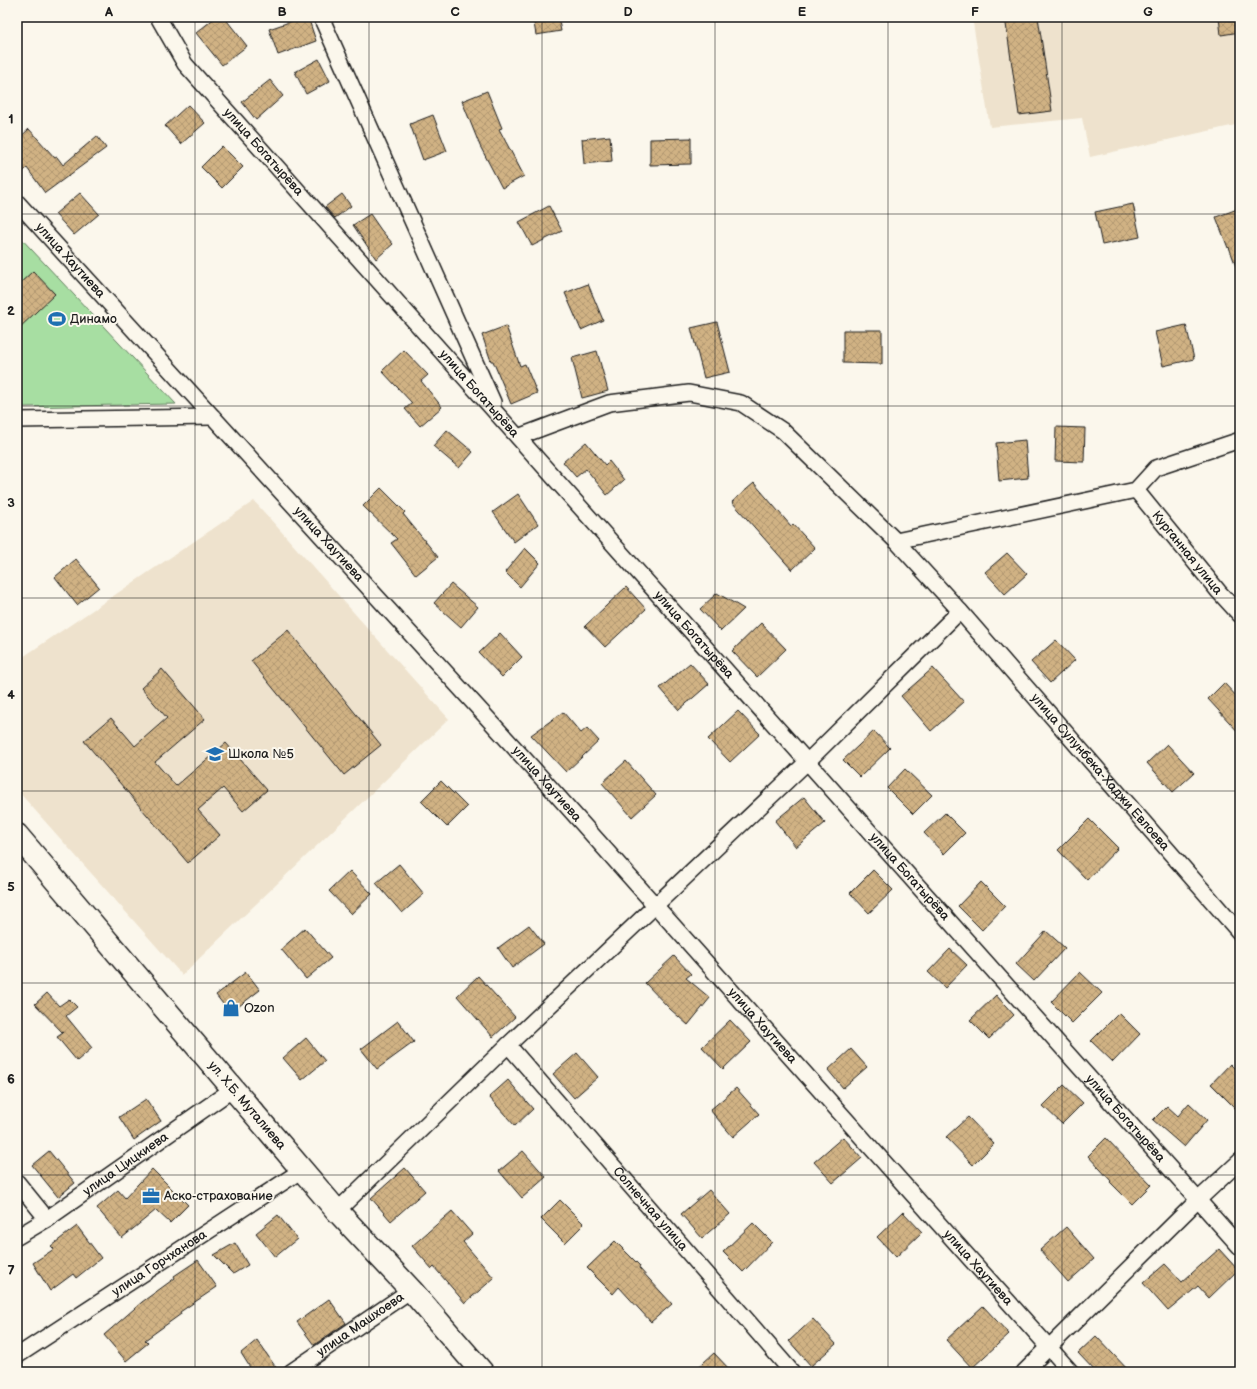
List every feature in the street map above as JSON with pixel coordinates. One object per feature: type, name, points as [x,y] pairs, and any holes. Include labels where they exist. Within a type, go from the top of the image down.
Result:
[{"type":"main road","name":"ул. Х.Б. Муталиева","points":[[17,835],[302,1170],[411,1290],[482,1372]]},
{"type":"street","name":"улица Богатырёва","points":[[158,17],[185,64],[1240,1247]]},
{"type":"street","points":[[321,17],[500,416]]},
{"type":"street","name":"улица Хаутиева","points":[[17,202],[531,766],[1071,1372]]},
{"type":"street","name":"улица Сулунбека-Хаджи Евлоева","points":[[518,437],[609,403],[689,393],[741,403],[783,431],[896,542],[960,611],[1240,933]]},
{"type":"street","points":[[17,420],[213,417]]},
{"type":"street","points":[[896,542],[1136,490],[1156,468],[1240,440]]},
{"type":"street","name":"Курганная улица","points":[[1136,490],[1240,615]]},
{"type":"street","points":[[1220,592],[1240,600]]},
{"type":"street","points":[[338,1211],[655,905],[807,762],[960,611]]},
{"type":"street","name":"Солнечная улица","points":[[508,1046],[792,1372]]},
{"type":"street","name":"улица Цицкиева","points":[[17,1237],[47,1219],[233,1089]]},
{"type":"street","points":[[1024,1372],[1198,1200],[1240,1161]]},
{"type":"street","name":"улица Горчханова","points":[[17,1356],[302,1170]]},
{"type":"street","points":[[17,1182],[47,1219]]},
{"type":"street","name":"улица Машхоева","points":[[291,1372],[411,1290]]},
{"type":"shaded area","points":[[972,17],[1240,17],[1240,124],[1090,157],[1082,118],[990,127]]},
{"type":"shaded area","name":"Школа №5","points":[[254,501],[449,719],[182,975],[17,790],[17,661]]},
{"type":"green space","name":"Динамо","points":[[17,234],[176,404],[17,407]]},
{"type":"building","points":[[216,17],[224,17],[247,46],[222,65],[196,33]]},
{"type":"building","points":[[308,17],[316,41],[278,55],[269,29]]},
{"type":"building","points":[[533,17],[558,17],[561,31],[536,35]]},
{"type":"building","points":[[1005,17],[1038,17],[1052,111],[1019,115]]},
{"type":"building","points":[[1219,17],[1240,17],[1240,32],[1221,35]]},
{"type":"building","points":[[319,59],[330,81],[306,94],[295,72]]},
{"type":"building","points":[[270,80],[283,96],[256,120],[242,102]]},
{"type":"building","points":[[487,91],[502,128],[499,129],[524,176],[502,188],[480,146],[462,101]]},
{"type":"building","points":[[188,105],[205,123],[181,144],[165,126]]},
{"type":"building","points":[[433,115],[447,151],[423,160],[410,124]]},
{"type":"building","points":[[29,129],[63,165],[97,136],[106,148],[45,193],[27,168],[17,177],[17,140]]},
{"type":"building","points":[[610,136],[612,161],[584,164],[582,139]]},
{"type":"building","points":[[691,138],[691,164],[650,165],[650,139]]},
{"type":"building","points":[[222,146],[243,167],[222,188],[201,167]]},
{"type":"building","points":[[80,193],[99,214],[74,235],[55,214]]},
{"type":"building","points":[[342,194],[351,206],[335,218],[325,207]]},
{"type":"building","points":[[1133,204],[1140,237],[1102,245],[1095,212]]},
{"type":"building","points":[[549,206],[562,231],[532,246],[519,222]]},
{"type":"building","points":[[1240,208],[1240,272],[1238,272],[1216,217]]},
{"type":"building","points":[[370,214],[393,244],[376,259],[353,225]]},
{"type":"building","points":[[33,271],[55,294],[17,330],[17,286]]},
{"type":"building","points":[[588,284],[603,320],[581,330],[565,293]]},
{"type":"building","points":[[717,322],[730,372],[704,378],[691,328]]},
{"type":"building","points":[[1186,325],[1194,359],[1163,366],[1155,332]]},
{"type":"building","points":[[506,326],[520,366],[525,364],[537,393],[511,404],[493,361],[491,361],[482,335]]},
{"type":"building","points":[[843,330],[882,330],[882,364],[843,363]]},
{"type":"building","points":[[404,350],[428,375],[421,381],[442,407],[420,426],[405,409],[412,403],[382,371]]},
{"type":"building","points":[[597,351],[608,391],[582,398],[572,358]]},
{"type":"building","points":[[1056,427],[1085,428],[1084,462],[1055,461]]},
{"type":"building","points":[[447,430],[473,452],[459,468],[433,446]]},
{"type":"building","points":[[1025,440],[1028,478],[999,481],[996,443]]},
{"type":"building","points":[[586,442],[605,465],[609,461],[624,480],[607,495],[586,469],[576,477],[563,462]]},
{"type":"building","points":[[754,483],[791,526],[793,524],[815,548],[792,570],[732,502]]},
{"type":"building","points":[[381,488],[405,512],[403,514],[438,557],[416,575],[391,543],[397,539],[363,506]]},
{"type":"building","points":[[518,494],[538,524],[514,542],[493,512]]},
{"type":"building","points":[[525,548],[540,563],[520,587],[505,572]]},
{"type":"building","points":[[1007,553],[1027,574],[1005,594],[985,572]]},
{"type":"building","points":[[76,559],[99,587],[77,605],[55,577]]},
{"type":"building","points":[[451,584],[478,607],[461,627],[434,603]]},
{"type":"building","points":[[626,587],[646,609],[605,647],[585,626]]},
{"type":"building","points":[[717,593],[744,609],[721,631],[700,609]]},
{"type":"building","points":[[761,623],[786,649],[757,677],[732,651]]},
{"type":"building","points":[[288,630],[381,745],[344,775],[251,661]]},
{"type":"building","points":[[500,633],[522,657],[502,677],[479,653]]},
{"type":"building","points":[[1056,640],[1075,660],[1050,683],[1031,662]]},
{"type":"building","points":[[690,663],[709,684],[679,710],[660,688]]},
{"type":"building","points":[[933,668],[964,702],[931,731],[901,696]]},
{"type":"building","name":"Школа №5","points":[[162,669],[205,719],[155,762],[176,786],[226,743],[267,790],[243,811],[223,788],[198,810],[220,835],[188,863],[84,741],[111,718],[135,746],[167,718],[141,688]]},
{"type":"building","points":[[1224,683],[1240,700],[1240,734],[1208,699]]},
{"type":"building","points":[[738,711],[760,734],[730,762],[708,739]]},
{"type":"building","points":[[563,712],[581,733],[587,728],[599,741],[566,772],[531,735]]},
{"type":"building","points":[[874,731],[890,748],[860,777],[843,760]]},
{"type":"building","points":[[1167,744],[1194,773],[1173,792],[1147,763]]},
{"type":"building","points":[[626,761],[656,795],[632,817],[602,783]]},
{"type":"building","points":[[905,769],[932,795],[913,814],[887,788]]},
{"type":"building","points":[[441,781],[467,807],[447,827],[421,801]]},
{"type":"building","points":[[804,797],[825,823],[796,847],[775,821]]},
{"type":"building","points":[[945,813],[965,833],[944,854],[924,833]]},
{"type":"building","points":[[1089,819],[1118,848],[1087,880],[1058,850]]},
{"type":"building","points":[[399,864],[424,894],[402,913],[376,883]]},
{"type":"building","points":[[873,870],[893,890],[869,913],[850,893]]},
{"type":"building","points":[[350,871],[372,894],[351,914],[329,891]]},
{"type":"building","points":[[981,882],[1005,906],[982,930],[958,906]]},
{"type":"building","points":[[529,925],[544,944],[512,968],[498,948]]},
{"type":"building","points":[[305,928],[331,958],[306,979],[281,949]]},
{"type":"building","points":[[1046,931],[1065,948],[1034,981],[1016,964]]},
{"type":"building","points":[[950,949],[967,965],[945,988],[928,972]]},
{"type":"building","points":[[674,956],[691,974],[686,978],[710,998],[688,1025],[645,983]]},
{"type":"building","points":[[246,972],[260,990],[230,1013],[216,995]]},
{"type":"building","points":[[1080,972],[1102,993],[1072,1023],[1051,1002]]},
{"type":"building","points":[[478,976],[515,1017],[493,1037],[457,996]]},
{"type":"building","points":[[47,993],[59,1006],[69,999],[77,1007],[66,1016],[92,1048],[77,1061],[57,1037],[63,1033],[35,1004]]},
{"type":"building","points":[[996,995],[1014,1015],[989,1039],[970,1020]]},
{"type":"building","points":[[1119,1013],[1140,1034],[1113,1062],[1091,1041]]},
{"type":"building","points":[[730,1020],[751,1042],[723,1069],[702,1047]]},
{"type":"building","points":[[398,1021],[414,1042],[377,1069],[361,1049]]},
{"type":"building","points":[[306,1038],[325,1061],[302,1080],[283,1058]]},
{"type":"building","points":[[851,1049],[867,1067],[843,1088],[828,1070]]},
{"type":"building","points":[[577,1053],[598,1077],[574,1098],[553,1074]]},
{"type":"building","points":[[1230,1064],[1240,1074],[1240,1113],[1211,1084]]},
{"type":"building","points":[[508,1080],[533,1109],[515,1126],[489,1097]]},
{"type":"building","points":[[1064,1085],[1083,1103],[1062,1124],[1043,1106]]},
{"type":"building","points":[[736,1088],[759,1114],[733,1137],[710,1110]]},
{"type":"building","points":[[146,1099],[161,1121],[134,1140],[119,1117]]},
{"type":"building","points":[[1189,1103],[1207,1120],[1184,1147],[1153,1120],[1167,1106],[1178,1116]]},
{"type":"building","points":[[968,1117],[994,1144],[973,1165],[946,1137]]},
{"type":"building","points":[[843,1137],[862,1158],[833,1183],[814,1162]]},
{"type":"building","points":[[1106,1138],[1151,1185],[1132,1204],[1110,1182],[1111,1181],[1088,1156]]},
{"type":"building","points":[[49,1151],[75,1183],[58,1197],[32,1165]]},
{"type":"building","points":[[523,1151],[546,1177],[522,1198],[499,1171]]},
{"type":"building","points":[[405,1168],[425,1191],[391,1221],[371,1198]]},
{"type":"building","points":[[152,1169],[188,1205],[170,1223],[156,1210],[122,1238],[97,1208],[118,1190],[125,1198]]},
{"type":"building","points":[[709,1190],[730,1214],[702,1238],[681,1214]]},
{"type":"building","points":[[560,1200],[584,1224],[565,1243],[541,1219]]},
{"type":"building","points":[[452,1211],[472,1234],[463,1242],[494,1278],[465,1303],[434,1267],[432,1269],[412,1246]]},
{"type":"building","points":[[903,1212],[922,1232],[896,1257],[877,1237]]},
{"type":"building","points":[[278,1215],[297,1239],[275,1257],[256,1233]]},
{"type":"building","points":[[753,1223],[772,1242],[743,1272],[723,1252]]},
{"type":"building","points":[[77,1226],[101,1258],[76,1278],[73,1274],[50,1291],[33,1263],[54,1249],[51,1246]]},
{"type":"building","points":[[1066,1227],[1094,1259],[1068,1282],[1040,1250]]},
{"type":"building","points":[[615,1241],[640,1266],[639,1268],[672,1304],[651,1322],[619,1287],[613,1294],[587,1268]]},
{"type":"building","points":[[235,1243],[248,1265],[233,1274],[214,1255]]},
{"type":"building","points":[[1219,1249],[1238,1270],[1209,1298],[1198,1286],[1168,1311],[1143,1283],[1165,1264],[1182,1282]]},
{"type":"building","points":[[198,1260],[217,1287],[180,1312],[181,1314],[145,1340],[148,1343],[126,1361],[104,1335],[142,1302],[175,1278],[174,1276]]},
{"type":"building","points":[[329,1299],[346,1323],[314,1345],[297,1322]]},
{"type":"building","points":[[983,1306],[1009,1334],[972,1368],[946,1340]]},
{"type":"building","points":[[813,1319],[836,1344],[811,1366],[789,1341]]},
{"type":"building","points":[[1096,1336],[1130,1372],[1096,1372],[1078,1353]]},
{"type":"building","points":[[257,1340],[279,1372],[253,1372],[241,1353]]},
{"type":"building","points":[[714,1353],[732,1372],[693,1372]]},
{"type":"place","name":"Динамо","points":[[57,319]]},
{"type":"place","name":"Школа №5","points":[[215,754]]},
{"type":"place","name":"Ozon","points":[[231,1008]]},
{"type":"place","name":"Аско-страхование","points":[[151,1196]]}]
